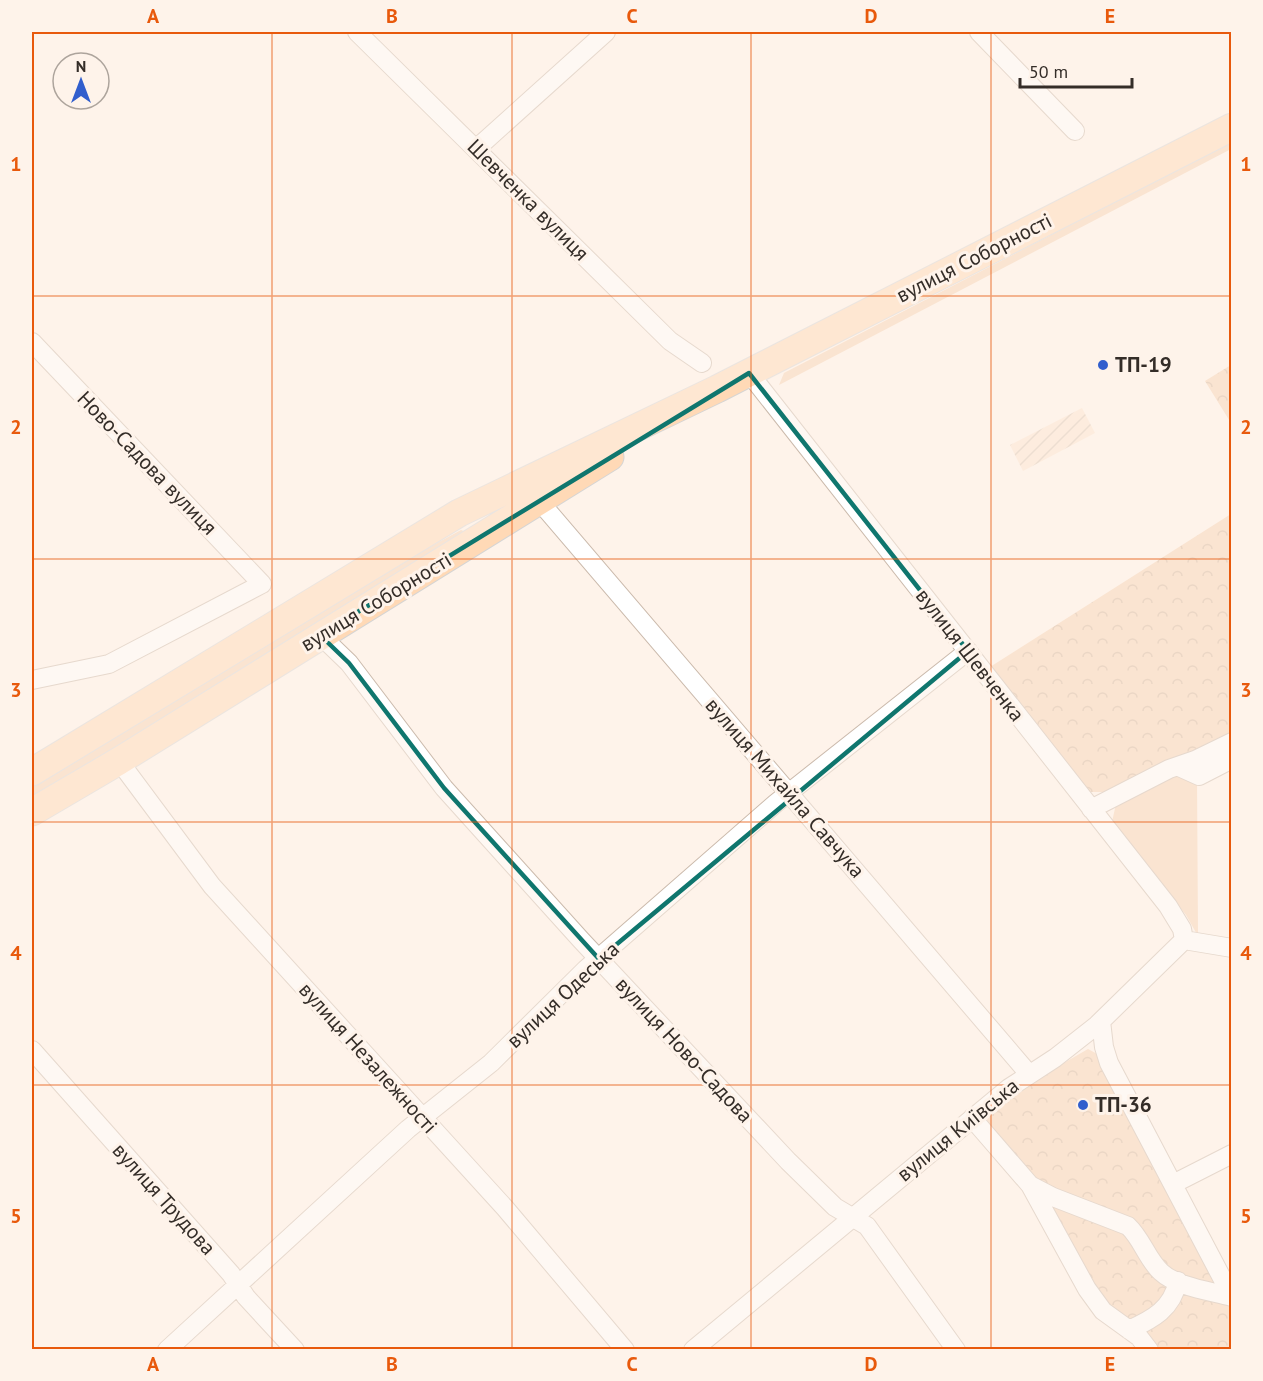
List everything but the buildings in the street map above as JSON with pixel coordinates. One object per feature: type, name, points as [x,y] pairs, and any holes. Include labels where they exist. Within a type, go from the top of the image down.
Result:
[{"type":"main road","name":"вулиця Соборності","points":[[32,772],[459,513],[717,390],[1232,127]]},
{"type":"main road","name":"вулиця Соборності","points":[[32,812],[540,502],[717,390]]},
{"type":"street","name":"Шевченка вулиця","points":[[357,32],[670,341],[702,363]]},
{"type":"street","points":[[476,149],[606,32]]},
{"type":"street","points":[[979,32],[1075,131]]},
{"type":"street","name":"Ново-Садова вулиця","points":[[32,342],[262,584],[109,664],[32,680]]},
{"type":"street","name":"вулиця Шевченка","points":[[749,373],[1178,919],[1184,940]]},
{"type":"street","name":"вулиця Михайла Савчука","points":[[540,502],[1029,1074]]},
{"type":"street","name":"вулиця Ново-Садова","points":[[320,635],[349,663],[444,788],[598,959],[788,1161],[835,1207],[867,1226],[956,1350]]},
{"type":"street","name":"вулиця Одеська","points":[[166,1350],[422,1118],[491,1063],[598,959],[790,794],[968,651]]},
{"type":"street","points":[[1091,809],[1169,769],[1179,767],[1232,741]]},
{"type":"street","points":[[1179,767],[1199,776],[1232,759]]},
{"type":"street","name":"вулиця Незалежності","points":[[119,761],[212,886],[505,1208],[625,1350]]},
{"type":"street","points":[[1184,940],[1232,948]]},
{"type":"street","name":"вулиця Київська","points":[[693,1350],[972,1118],[1029,1074],[1055,1058],[1101,1021],[1184,940]]},
{"type":"street","points":[[1101,1021],[1104,1047],[1109,1063],[1232,1297]]},
{"type":"street","name":"вулиця Трудова","points":[[32,1050],[295,1350]]},
{"type":"street","points":[[972,1118],[1030,1185],[1087,1289],[1102,1311],[1130,1330],[1149,1350]]},
{"type":"street","points":[[1173,1184],[1232,1154]]},
{"type":"street","points":[[1030,1185],[1128,1226],[1136,1233],[1162,1274],[1232,1297]]},
{"type":"street","points":[[1130,1330],[1161,1313],[1173,1298],[1178,1281]]},
{"type":"highlighted area","points":[[749,373],[968,651],[599,959],[444,788],[349,663],[320,635]]},
{"type":"shaded area","points":[[1082,408],[1095,433],[1023,471],[1010,445]]},
{"type":"green space","points":[[1231,142],[1231,149],[779,385],[784,373]]},
{"type":"green space","points":[[1231,365],[1231,423],[1205,381]]},
{"type":"green space","points":[[1231,514],[1231,734],[1110,792],[1088,792],[990,667]]},
{"type":"green space","points":[[461,530],[466,532],[32,802],[32,781],[306,614]]},
{"type":"green space","points":[[1175,774],[1197,782],[1198,936],[1186,915],[1112,822],[1116,804]]},
{"type":"green space","points":[[1088,1049],[1099,1055],[1231,1310],[1231,1349],[1153,1349],[1105,1309],[982,1118],[1014,1092]]},
{"type":"place","name":"ТП-19","points":[[1103,365]]},
{"type":"place","name":"ТП-36","points":[[1083,1105]]}]
